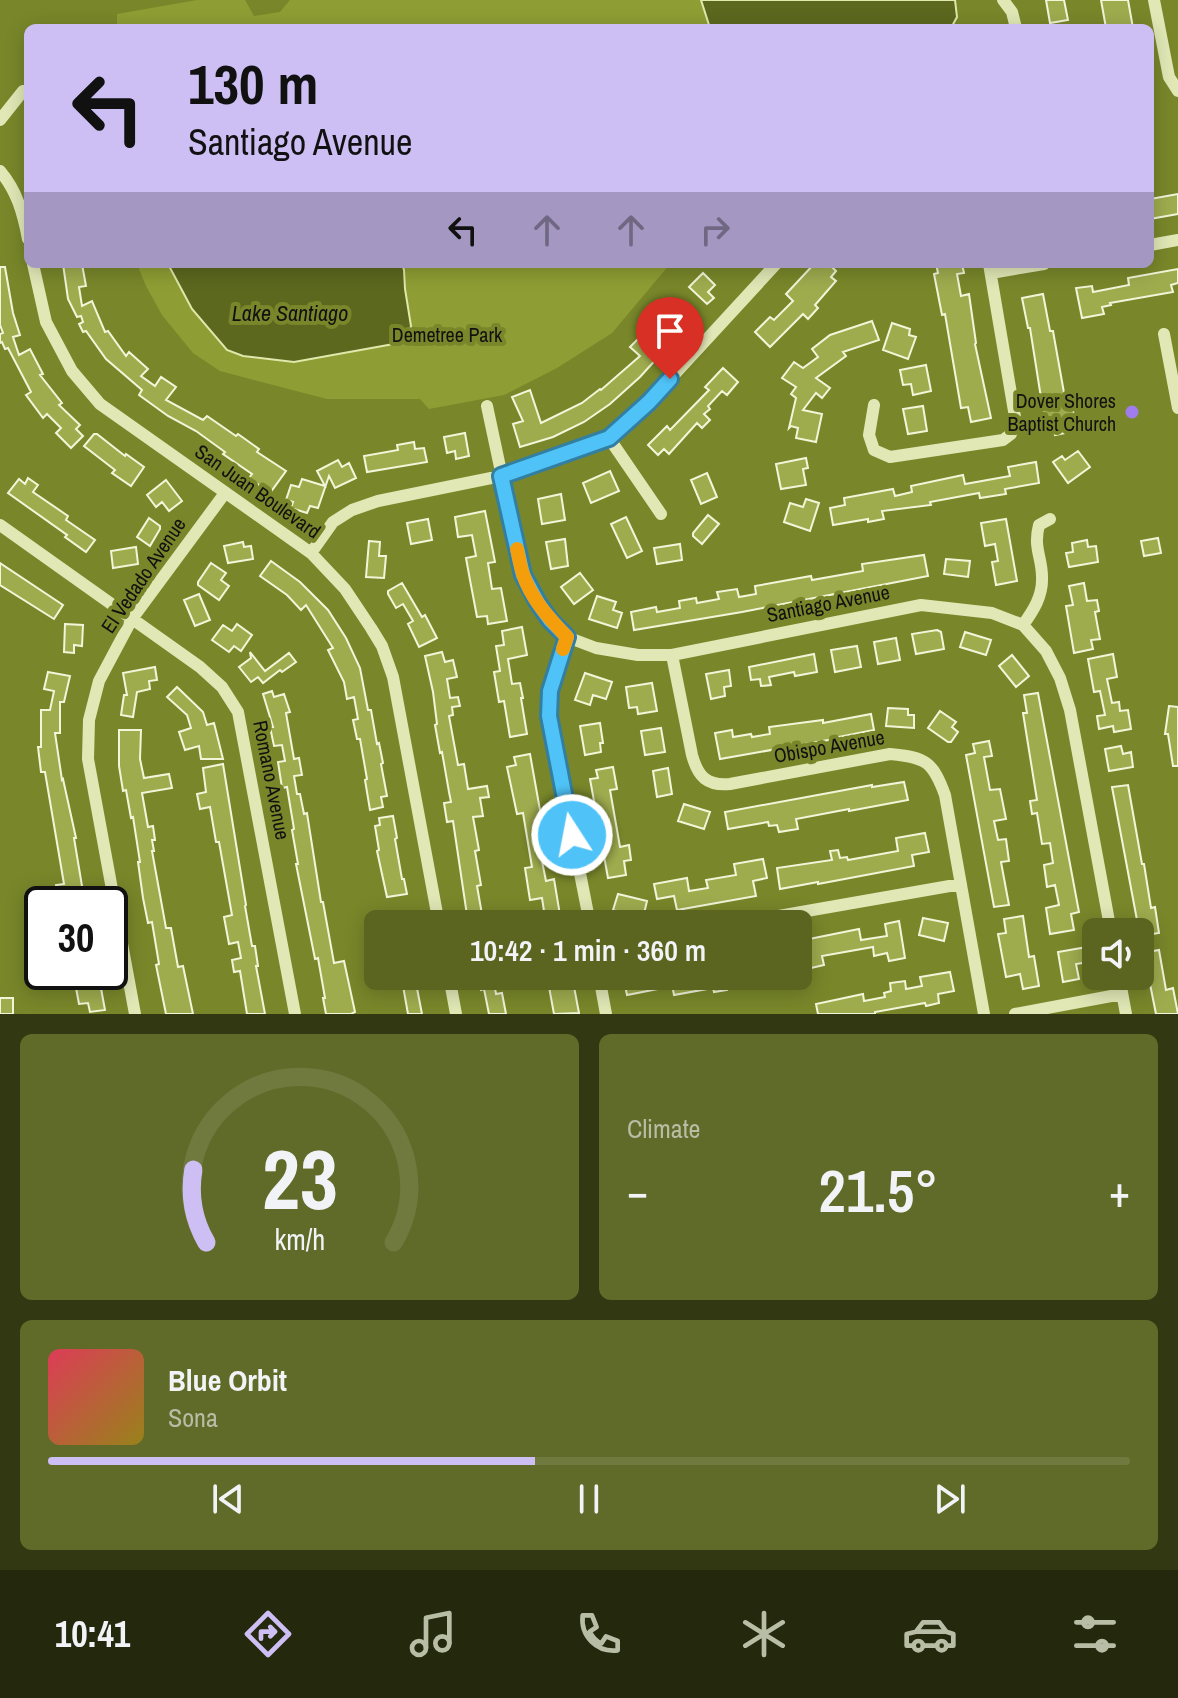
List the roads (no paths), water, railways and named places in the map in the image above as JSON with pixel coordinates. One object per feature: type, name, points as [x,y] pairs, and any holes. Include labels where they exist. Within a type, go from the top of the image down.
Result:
[{"type":"street","points":[[1003,0],[1012,12],[1015,24]]},
{"type":"street","points":[[1154,0],[1169,77],[1178,91]]},
{"type":"street","points":[[0,120],[23,91]]},
{"type":"street","points":[[0,171],[11,184],[24,219]]},
{"type":"street","points":[[1154,244],[1178,240]]},
{"type":"street","name":"San Juan Boulevard","points":[[34,268],[46,322],[72,371],[100,404],[311,553],[345,589],[371,628],[382,646],[393,677],[436,910]]},
{"type":"street","points":[[311,553],[333,522],[352,510],[378,501],[501,476],[609,438],[649,402],[772,268]]},
{"type":"street","points":[[874,405],[869,435],[874,450],[890,457],[1003,440],[1011,434],[1015,417],[990,269]]},
{"type":"street","points":[[1164,334],[1178,408]]},
{"type":"street","points":[[487,406],[523,575],[550,620],[567,637],[550,691],[549,716],[587,910]]},
{"type":"street","points":[[609,438],[661,514]]},
{"type":"street","name":"El Vedado Avenue","points":[[135,1014],[88,759],[89,720],[99,681],[132,619],[225,493]]},
{"type":"street","points":[[1050,519],[1039,525],[1035,538],[1042,578],[1039,598],[1023,625],[1046,651],[1060,678],[1070,710],[1108,918]]},
{"type":"street","name":"Romano Avenue","points":[[0,525],[200,667],[222,687],[238,712],[295,1014]]},
{"type":"street","name":"Santiago Avenue","points":[[567,637],[596,648],[638,655],[672,655],[921,605],[992,613],[1023,625]]},
{"type":"street","name":"Obispo Avenue","points":[[672,655],[695,768],[704,779],[718,785],[890,754],[913,756],[925,761],[938,776],[945,795],[984,1014]]},
{"type":"street","points":[[812,910],[961,884]]},
{"type":"street","points":[[452,990],[456,1014]]},
{"type":"street","points":[[602,990],[606,1014]]},
{"type":"street","points":[[1121,990],[1126,1014]]},
{"type":"street","points":[[1015,1014],[1122,994]]},
{"type":"water","points":[[701,0],[955,0],[957,17],[953,24],[709,24]]},
{"type":"water","name":"Lake Santiago","points":[[170,268],[403,268],[411,326],[408,337],[399,343],[294,362],[243,356],[227,350],[192,309]]},
{"type":"place","name":"Dover Shores Baptist Church","points":[[1132,412]]},
{"type":"park label","name":"Demetree Park","points":[[447,334]]}]
